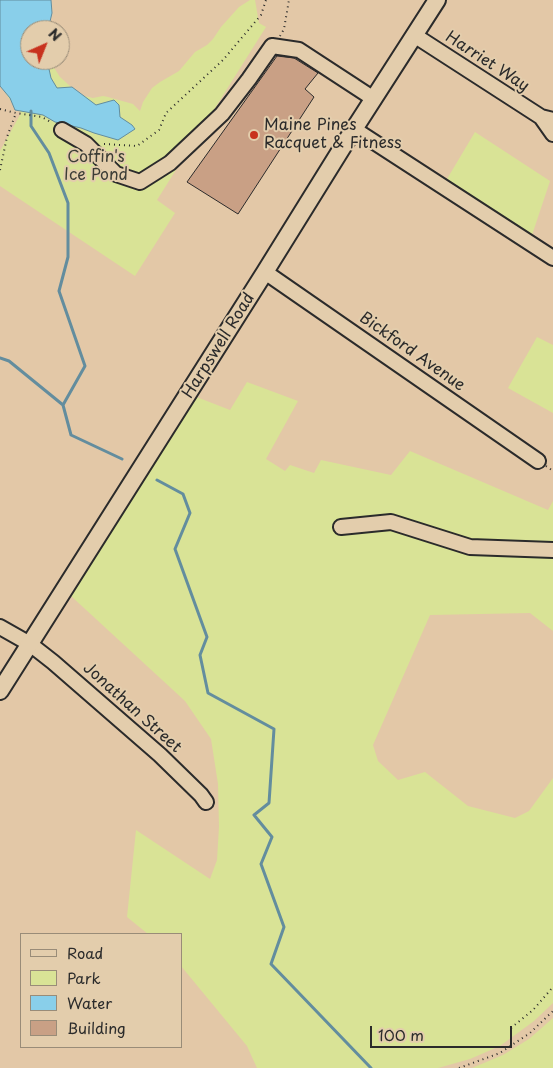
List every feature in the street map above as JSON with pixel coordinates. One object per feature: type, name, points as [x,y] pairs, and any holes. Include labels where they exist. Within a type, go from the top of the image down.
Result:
[{"type":"main road","name":"Harpswell Road","points":[[0,691],[437,0]]},
{"type":"street","name":"Harriet Way","points":[[414,35],[547,119],[553,134]]},
{"type":"street","points":[[62,130],[86,144],[116,174],[140,182],[170,163],[222,114],[272,46],[299,50],[374,99]]},
{"type":"street","points":[[354,129],[553,258]]},
{"type":"street","name":"Bickford Avenue","points":[[265,272],[538,461]]},
{"type":"street","points":[[341,527],[391,522],[470,548],[553,550]]},
{"type":"street","name":"Jonathan Street","points":[[0,627],[30,644],[53,662],[147,744],[206,802]]},
{"type":"path","points":[[86,144],[137,146],[159,130],[166,113],[223,60],[261,15],[266,0]]},
{"type":"path","points":[[272,46],[284,29],[289,0]]},
{"type":"path","points":[[0,108],[16,113],[42,117]]},
{"type":"path","points":[[0,170],[7,137],[16,113]]},
{"type":"path","points":[[511,1028],[533,1010],[553,987]]},
{"type":"path","points":[[459,1068],[500,1053],[530,1033],[553,1011]]},
{"type":"green space","name":"Coffin's Ice Pond","points":[[0,0],[20,20],[20,70],[55,70],[60,77],[80,95],[93,98],[108,97],[133,104],[140,111],[143,102],[152,88],[179,71],[195,52],[207,45],[239,7],[250,0],[255,0],[259,23],[266,27],[157,200],[175,213],[135,276],[0,186],[0,151],[21,113],[0,85]]},
{"type":"green space","points":[[475,132],[550,181],[532,235],[447,179]]},
{"type":"green space","points":[[537,337],[553,345],[553,413],[508,388]]},
{"type":"green space","points":[[247,382],[298,401],[266,459],[285,471],[290,465],[314,473],[321,460],[391,475],[410,451],[548,510],[553,501],[553,631],[530,613],[430,615],[373,745],[378,761],[398,780],[425,772],[468,806],[515,818],[529,811],[553,778],[553,1003],[534,1021],[500,1046],[470,1059],[438,1068],[257,1068],[247,1046],[182,967],[182,933],[147,933],[127,917],[136,830],[210,879],[217,860],[219,827],[218,784],[211,739],[185,701],[71,596],[194,396],[230,410]]},
{"type":"green space","points":[[553,1018],[553,1068],[472,1068],[503,1055],[529,1039]]},
{"type":"water","name":"Coffin's Ice Pond","points":[[0,0],[51,0],[50,20],[20,20],[20,70],[49,70],[51,78],[57,88],[72,87],[96,105],[114,100],[119,105],[120,117],[135,129],[118,140],[55,122],[43,115],[15,110],[10,98],[0,86]]},
{"type":"building","points":[[277,56],[294,58],[318,73],[305,89],[314,97],[238,214],[187,182]]},
{"type":"waterway","points":[[31,111],[31,126],[49,153],[68,203],[68,257],[59,291],[85,366],[63,405],[71,435],[122,459]]},
{"type":"waterway","points":[[0,358],[9,361],[63,405]]},
{"type":"waterway","points":[[157,480],[183,494],[190,513],[175,549],[207,637],[200,655],[208,693],[274,729],[269,803],[254,815],[272,837],[261,864],[284,927],[271,964],[371,1068]]},
{"type":"place","name":"Maine Pines Racquet & Fitness","points":[[254,135]]}]
